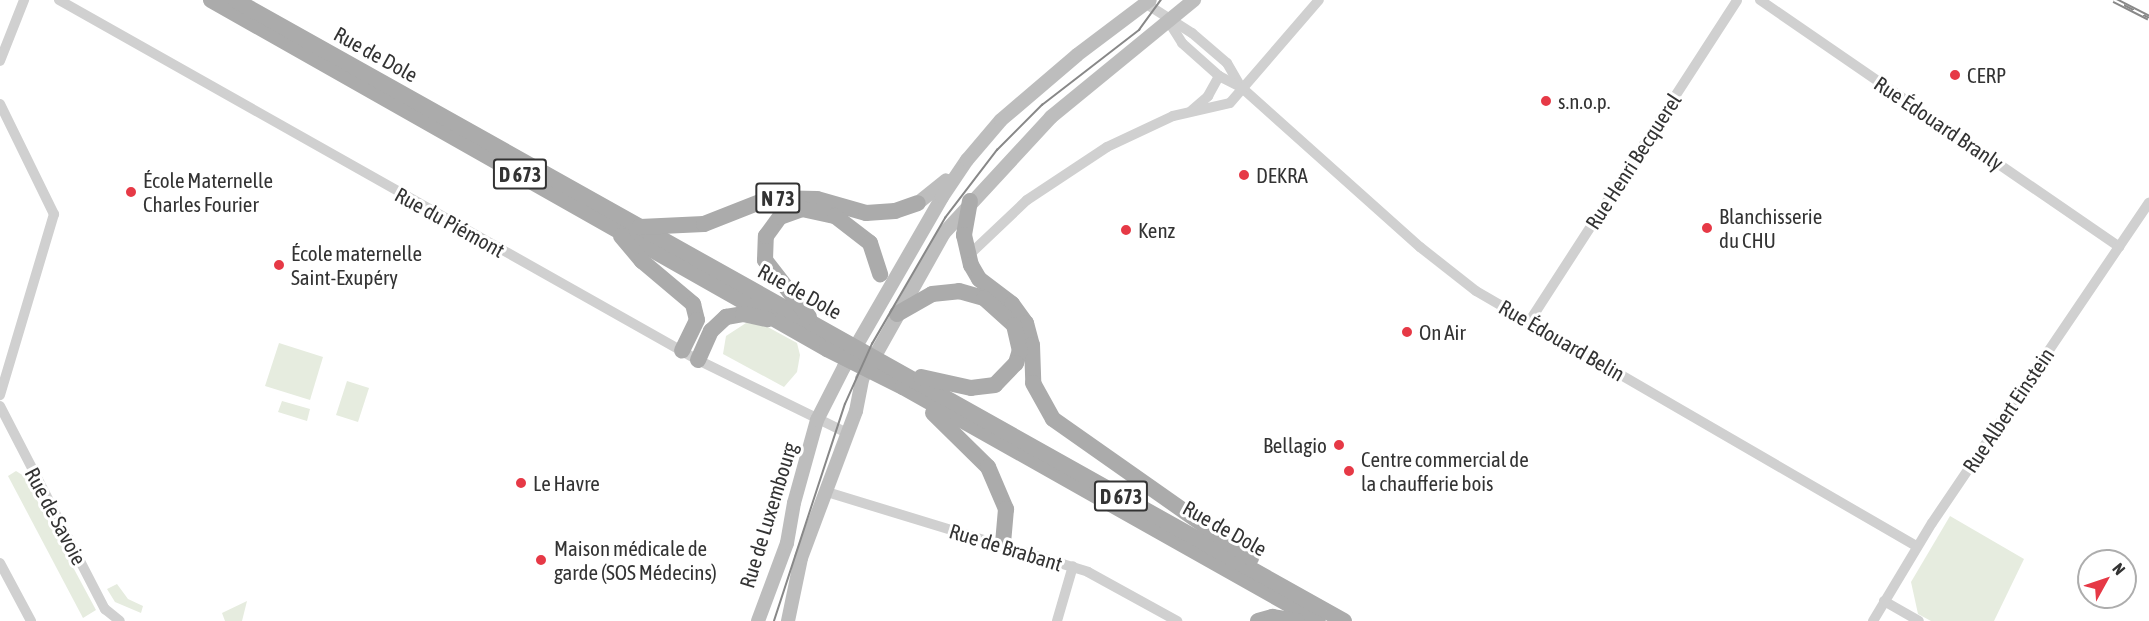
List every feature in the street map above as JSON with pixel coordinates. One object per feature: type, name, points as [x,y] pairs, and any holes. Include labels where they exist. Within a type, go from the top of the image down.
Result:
[{"type":"main road","name":"Rue de Dole","points":[[211,0],[781,321],[831,342],[899,379],[1319,614],[1344,621]]},
{"type":"main road","name":"Rue de Dole","points":[[235,0],[817,326],[831,342]]},
{"type":"main road","name":"N 73","points":[[639,227],[704,224],[753,203],[788,197],[816,199],[866,213],[895,211],[918,203]]},
{"type":"main road","points":[[970,201],[964,228],[968,256],[979,279],[1012,304],[1026,323],[1032,345],[1033,382],[1053,419],[1319,614]]},
{"type":"main road","points":[[817,326],[765,260],[766,236],[780,217],[802,209],[835,216],[870,243],[880,274]]},
{"type":"main road","points":[[613,226],[642,261],[693,304],[697,320],[682,351]]},
{"type":"main road","points":[[897,314],[932,294],[972,293],[1006,314],[1019,337],[1016,363],[994,385],[971,388],[899,379]]},
{"type":"main road","points":[[698,360],[711,331],[726,317],[743,314],[781,321]]},
{"type":"main road","points":[[899,379],[988,467],[1006,509],[1008,526],[1003,546]]},
{"type":"main road","points":[[1258,621],[1272,617],[1297,621]]},
{"type":"street","points":[[0,61],[24,0]]},
{"type":"street","name":"Rue du Piémont","points":[[59,0],[698,360],[847,433]]},
{"type":"street","points":[[788,621],[795,578],[847,433],[862,379],[944,233],[970,201],[1051,117],[1194,0]]},
{"type":"street","points":[[968,256],[995,233],[999,225],[1060,175],[1144,129],[1191,111],[1222,108],[1237,97],[1241,87],[1319,0]]},
{"type":"street","name":"Rue Henri Becquerel","points":[[1529,322],[1737,0]]},
{"type":"street","name":"Rue Édouard Branly","points":[[1760,0],[2119,247]]},
{"type":"street","points":[[966,160],[1033,90],[1147,2]]},
{"type":"street","name":"Rue Édouard Belin","points":[[1147,2],[1169,21],[1192,33],[1227,63],[1241,87],[1444,266],[1529,322],[1916,546]]},
{"type":"street","points":[[1169,21],[1182,43],[1219,76],[1241,87]]},
{"type":"street","points":[[1191,111],[1208,96],[1219,76]]},
{"type":"street","points":[[0,104],[54,214],[0,395]]},
{"type":"street","name":"N 73","points":[[918,203],[966,160]]},
{"type":"street","name":"Rue de Luxembourg","points":[[758,621],[787,543],[794,503],[817,420],[884,298],[966,160]]},
{"type":"street","name":"Rue Albert Einstein","points":[[1875,620],[1916,546],[2149,203]]},
{"type":"street","points":[[880,274],[884,298]]},
{"type":"street","name":"Rue de Savoie","points":[[0,406],[105,609],[120,621]]},
{"type":"street","name":"Rue de Brabant","points":[[827,492],[1073,566],[1177,621]]},
{"type":"street","points":[[0,563],[31,621]]},
{"type":"street","points":[[1057,621],[1073,566]]},
{"type":"street","points":[[1884,601],[1919,621]]},
{"type":"shaded area","points":[[746,323],[764,325],[797,343],[800,355],[797,372],[784,387],[723,354],[726,336]]},
{"type":"shaded area","points":[[279,343],[323,357],[310,400],[265,386]]},
{"type":"shaded area","points":[[347,381],[369,388],[358,422],[336,415]]},
{"type":"shaded area","points":[[282,401],[310,409],[307,421],[278,412]]},
{"type":"shaded area","points":[[16,471],[24,476],[96,610],[83,618],[8,476]]},
{"type":"shaded area","points":[[1950,516],[2024,559],[1994,621],[1931,621],[1918,614],[1911,582]]},
{"type":"shaded area","points":[[117,584],[128,599],[143,606],[141,613],[115,602],[107,589]]},
{"type":"shaded area","points":[[247,601],[242,621],[225,621],[222,613]]},
{"type":"tram line","points":[[774,621],[845,404],[872,344],[945,218],[997,150],[1042,105],[1139,30],[1161,0]]},
{"type":"railway","points":[[2114,0],[2149,18]]},
{"type":"place","name":"CERP","points":[[1955,75]]},
{"type":"place","name":"s.n.o.p.","points":[[1546,101]]},
{"type":"place","name":"DEKRA","points":[[1244,175]]},
{"type":"place","name":"École Maternelle Charles Fourier","points":[[131,192]]},
{"type":"place","name":"Blanchisserie du CHU","points":[[1707,228]]},
{"type":"place","name":"Kenz","points":[[1126,230]]},
{"type":"place","name":"École maternelle Saint-Exupéry","points":[[279,265]]},
{"type":"place","name":"On Air","points":[[1407,332]]},
{"type":"place","name":"Bellagio","points":[[1339,445]]},
{"type":"place","name":"Centre commercial de la chaufferie bois","points":[[1349,471]]},
{"type":"place","name":"Le Havre","points":[[521,483]]},
{"type":"place","name":"Maison médicale de garde (SOS Médecins)","points":[[541,560]]}]
